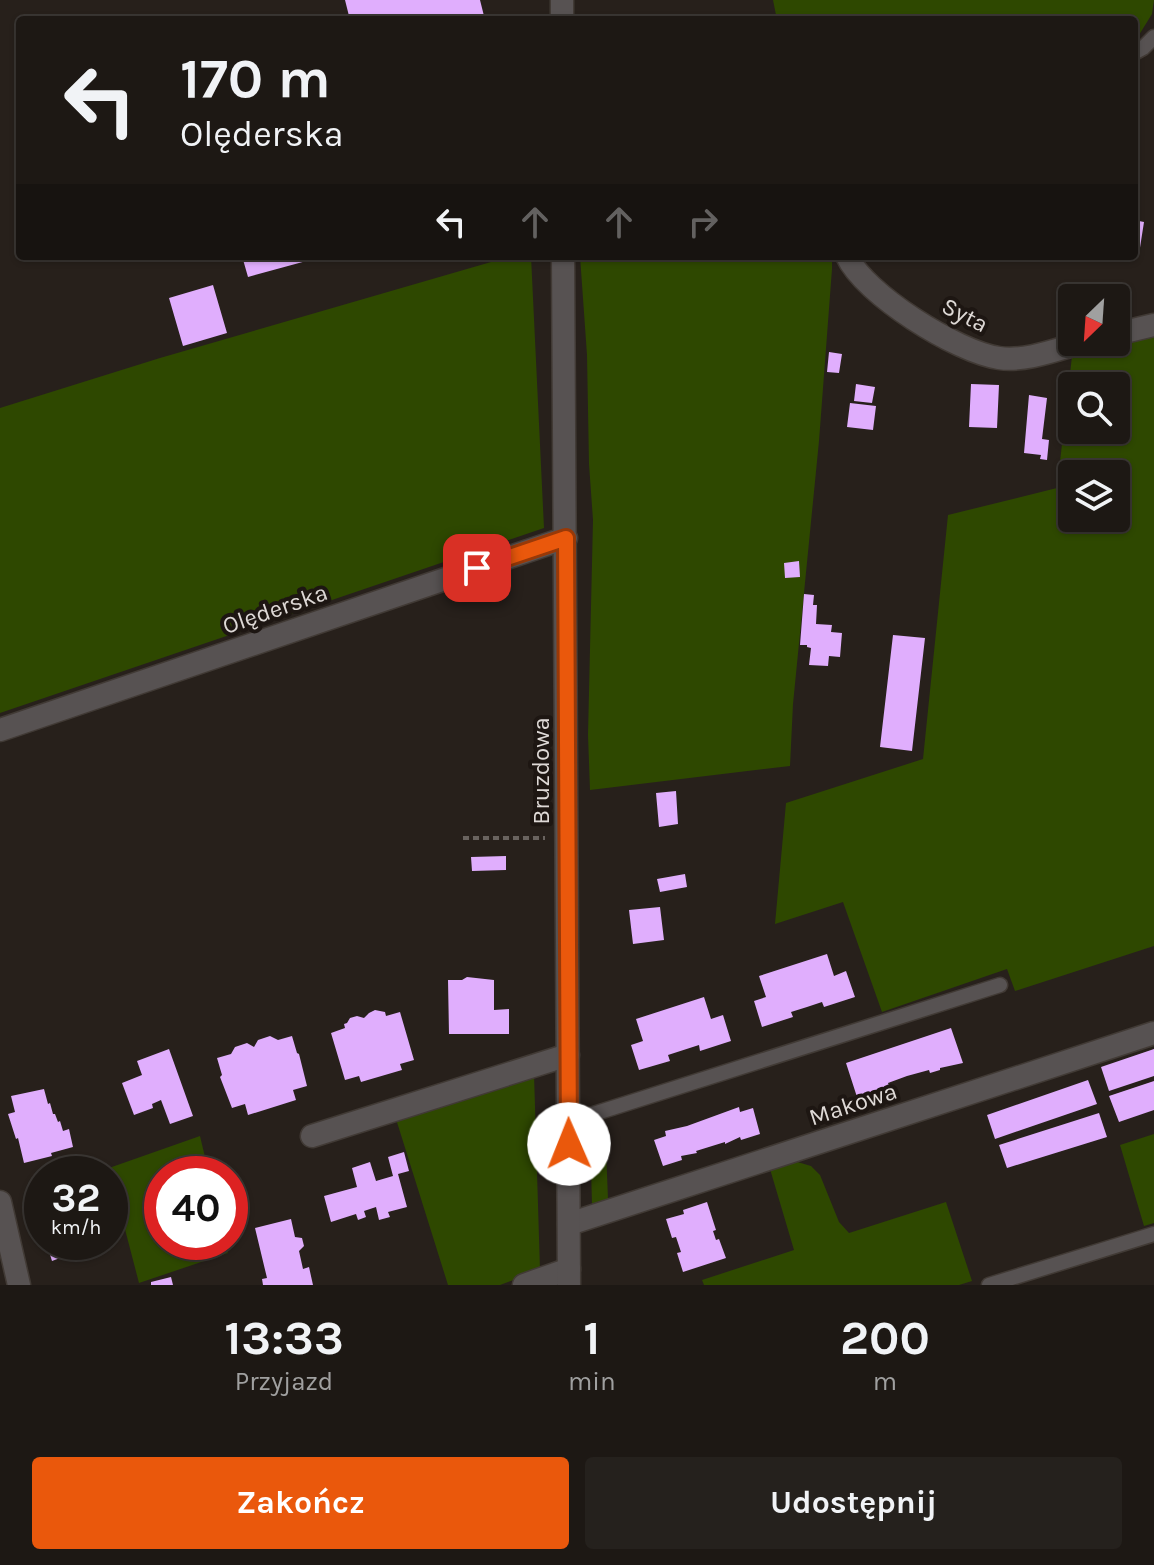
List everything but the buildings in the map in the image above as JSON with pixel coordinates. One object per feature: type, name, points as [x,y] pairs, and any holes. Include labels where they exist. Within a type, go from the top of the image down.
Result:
[{"type":"street","name":"Bruzdowa","points":[[563,260],[569,1277]]},
{"type":"street","name":"Syta","points":[[849,260],[871,287],[952,342],[998,358],[1021,358],[1058,349]]},
{"type":"street","points":[[1130,331],[1154,325]]},
{"type":"street","name":"Olęderska","points":[[0,730],[566,538]]},
{"type":"street","name":"Makowa","points":[[569,1224],[1154,1033]]},
{"type":"street","points":[[312,1136],[568,1055]]},
{"type":"street","points":[[0,1202],[19,1285]]},
{"type":"street","points":[[524,1285],[569,1277]]},
{"type":"lane","points":[[1138,51],[1154,37]]},
{"type":"lane","points":[[568,1122],[1000,985]]},
{"type":"lane","points":[[989,1285],[1154,1234]]},
{"type":"path","points":[[463,838],[523,838]]},
{"type":"green space","points":[[773,0],[1154,0],[1152,14],[1138,37],[1138,16],[776,16]]},
{"type":"green space","points":[[498,260],[531,260],[544,528],[0,713],[0,408]]},
{"type":"green space","points":[[580,260],[832,260],[790,766],[590,790],[588,735],[593,520]]},
{"type":"green space","points":[[1154,335],[1154,946],[1015,991],[1007,969],[882,1012],[843,902],[775,924],[786,803],[923,759],[948,515],[1057,488],[1058,479],[1058,532],[1130,532],[1130,460],[1060,460],[1062,444],[1130,444],[1130,372],[1070,372],[1072,356],[1130,356],[1130,341]]},
{"type":"green space","points":[[534,1074],[540,1270],[500,1285],[448,1285],[396,1119]]},
{"type":"green space","points":[[605,1124],[608,1199],[592,1205],[590,1129]]},
{"type":"green space","points":[[1154,1134],[1154,1223],[1144,1226],[1120,1145]]},
{"type":"green space","points":[[200,1136],[205,1156],[144,1156],[144,1260],[207,1260],[139,1283],[128,1241],[128,1161]]},
{"type":"green space","points":[[794,1161],[811,1166],[820,1175],[839,1222],[849,1233],[946,1202],[972,1281],[959,1285],[704,1285],[702,1280],[794,1250],[770,1169]]},
{"type":"route","points":[[477,568],[566,538],[569,1144]]}]
